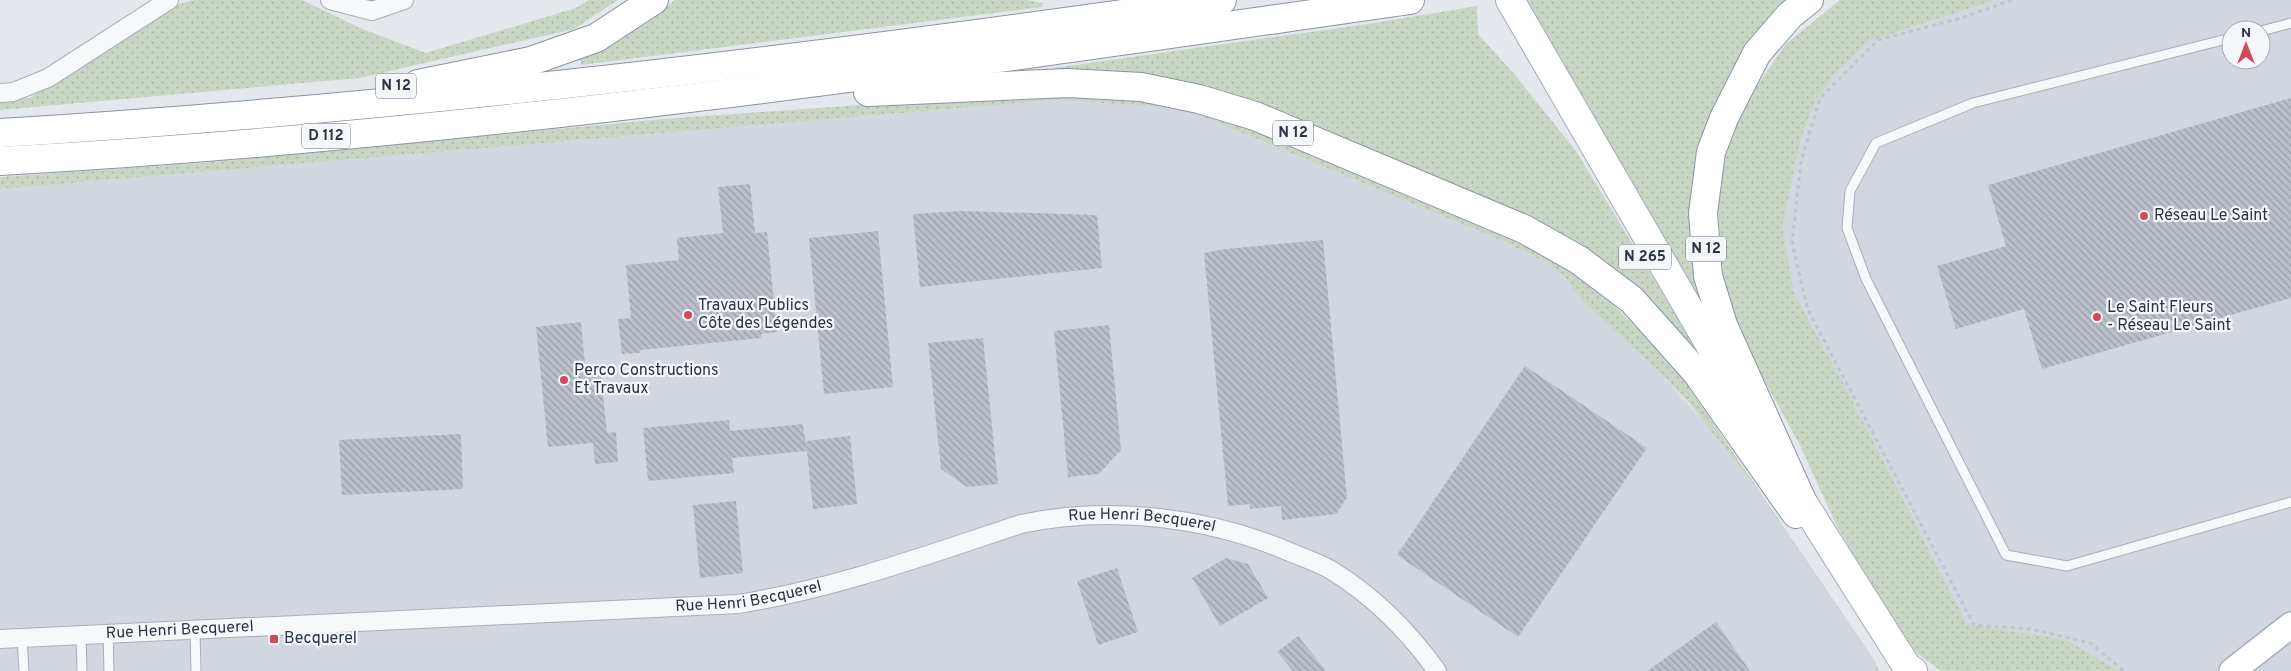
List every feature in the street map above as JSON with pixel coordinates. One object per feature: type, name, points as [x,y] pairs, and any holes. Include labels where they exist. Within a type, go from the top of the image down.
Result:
[{"type":"main road","name":"N 12","points":[[124,125],[265,100],[435,82],[531,61],[596,38],[654,0]]},
{"type":"main road","name":"D 112","points":[[0,133],[124,125],[487,94],[743,65],[1222,0]]},
{"type":"main road","points":[[652,102],[816,84],[1410,0]]},
{"type":"main road","name":"N 265","points":[[1494,0],[1801,512],[1907,667],[1913,671]]},
{"type":"main road","name":"N 265","points":[[1510,0],[1891,671]]},
{"type":"main road","name":"N 12","points":[[1801,512],[1723,325],[1708,276],[1703,213],[1711,152],[1728,110],[1757,53],[1790,15],[1810,0]]},
{"type":"main road","name":"N 12","points":[[652,102],[1068,83],[1141,87],[1199,99],[1254,116],[1524,229],[1579,260],[1632,300],[1697,373],[1801,512]]},
{"type":"main road","name":"D 112","points":[[0,161],[332,136],[652,102]]},
{"type":"street","points":[[0,93],[13,92],[48,78],[169,0]]},
{"type":"street","points":[[330,0],[372,11],[404,0]]},
{"type":"street","name":"Rue Henri Becquerel","points":[[0,639],[738,604],[786,596],[848,581],[1022,524],[1045,519],[1128,516],[1200,523],[1269,543],[1330,569],[1384,610],[1437,671]]},
{"type":"street","points":[[2232,671],[2291,625]]},
{"type":"lane","points":[[2271,28],[2291,23]]},
{"type":"lane","points":[[2221,41],[1973,103],[1876,144],[1850,191],[1847,228],[1866,279],[2006,555],[2067,566],[2291,502]]},
{"type":"lane","points":[[195,630],[196,671]]},
{"type":"lane","points":[[108,634],[109,671]]},
{"type":"lane","points":[[82,636],[82,671]]},
{"type":"lane","points":[[22,638],[24,671]]},
{"type":"shaded area","points":[[1855,0],[2291,0],[2291,671],[1943,671],[1819,488],[1733,294]]},
{"type":"shaded area","points":[[1056,100],[1182,108],[1500,240],[1546,262],[1565,278],[1582,301],[1653,366],[1709,427],[1754,485],[1819,579],[1873,660],[1875,671],[0,671],[0,189]]},
{"type":"green space","points":[[194,0],[302,0],[360,28],[426,53],[576,8],[589,0],[618,0],[574,29],[359,78],[0,110],[0,100],[29,98],[179,4]]},
{"type":"green space","points":[[675,0],[1026,0],[1043,3],[1042,7],[581,65],[580,57],[642,25]]},
{"type":"green space","points":[[1523,0],[1798,0],[1699,177],[1741,371]]},
{"type":"green space","points":[[1840,0],[1995,0],[1868,41],[1837,72],[1816,99],[1801,137],[1782,227],[1794,294],[1841,379],[1967,624],[2066,640],[2119,671],[1941,671],[1902,642],[1836,524],[1801,447],[1744,343],[1723,275],[1716,183],[1743,106],[1786,44]]},
{"type":"green space","points":[[1477,6],[1478,34],[1515,75],[1576,151],[1712,375],[1664,324],[1368,153],[1056,77],[1054,68],[1374,23]]},
{"type":"green space","points":[[1076,95],[1196,104],[1569,261],[1673,364],[1874,660],[1879,671],[1875,671],[1873,660],[1754,485],[1690,404],[1653,366],[1582,301],[1565,278],[1546,262],[1500,240],[1182,108],[1056,100],[0,189],[0,177],[201,163],[663,119],[888,103]]},
{"type":"building","name":"Réseau Le Saint","points":[[2291,98],[2291,298],[2042,369],[2024,309],[1956,329],[1937,266],[2006,246],[1988,185]]},
{"type":"building","points":[[750,184],[755,233],[767,232],[777,332],[761,334],[761,338],[640,350],[640,353],[622,354],[618,319],[631,318],[626,265],[679,260],[677,238],[723,233],[718,187]]},
{"type":"building","points":[[961,211],[1097,215],[1102,268],[920,287],[913,214]]},
{"type":"building","points":[[878,231],[893,387],[824,394],[809,238]]},
{"type":"building","points":[[1323,240],[1347,498],[1336,514],[1282,520],[1281,506],[1250,509],[1250,504],[1228,506],[1204,253],[1225,249]]},
{"type":"building","points":[[581,322],[586,376],[601,375],[607,433],[616,432],[618,462],[595,464],[593,443],[548,447],[536,327]]},
{"type":"building","points":[[1109,325],[1121,450],[1099,474],[1068,477],[1054,331]]},
{"type":"building","points":[[983,338],[998,484],[967,487],[941,469],[928,343]]},
{"type":"building","points":[[1525,366],[1647,448],[1518,637],[1397,555]]},
{"type":"building","points":[[729,420],[730,431],[803,424],[807,451],[732,458],[734,473],[648,481],[643,428]]},
{"type":"building","points":[[461,434],[463,489],[342,495],[339,440]]},
{"type":"building","points":[[850,436],[857,504],[813,509],[806,441]]},
{"type":"building","points":[[736,501],[743,573],[700,578],[693,505]]},
{"type":"building","points":[[1226,558],[1248,564],[1268,598],[1220,626],[1192,578]]},
{"type":"building","points":[[1117,568],[1138,632],[1098,645],[1077,581]]},
{"type":"building","points":[[1716,622],[1750,671],[1647,671]]},
{"type":"building","points":[[1298,636],[1326,671],[1293,671],[1277,652]]},
{"type":"place","name":"Réseau Le Saint","points":[[2144,216]]},
{"type":"place","name":"Travaux Publics Côte des Légendes","points":[[688,315]]},
{"type":"place","name":"Le Saint Fleurs - Réseau Le Saint","points":[[2097,317]]},
{"type":"place","name":"Perco Constructions Et Travaux","points":[[564,380]]},
{"type":"place","name":"Becquerel","points":[[274,639]]}]
